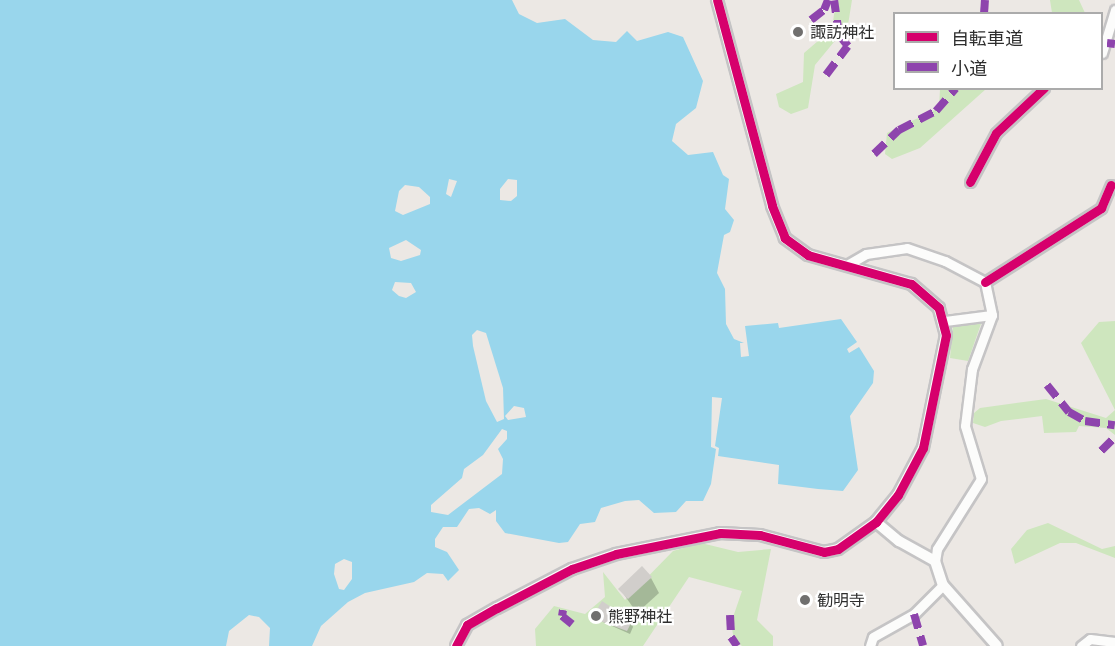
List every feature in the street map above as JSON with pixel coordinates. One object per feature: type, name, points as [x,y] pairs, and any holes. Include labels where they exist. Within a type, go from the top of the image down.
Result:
[{"type":"street","points":[[456,646],[467,625],[572,569],[616,554],[720,533],[760,535],[824,552],[838,549],[876,522],[897,495],[923,448],[946,335],[945,321],[927,295],[911,284],[808,255],[785,238],[772,205],[717,0]]},
{"type":"street","points":[[1103,47],[1115,10]]},
{"type":"street","points":[[970,182],[996,133],[1042,90]]},
{"type":"street","points":[[985,282],[1101,208],[1111,185]]},
{"type":"street","points":[[847,265],[866,254],[907,248],[945,261],[985,282]]},
{"type":"street","points":[[985,282],[992,315],[972,369],[965,426],[981,479],[937,549],[935,561],[943,585],[997,646]]},
{"type":"street","points":[[945,321],[992,315]]},
{"type":"street","points":[[876,522],[899,541],[935,561]]},
{"type":"street","points":[[870,646],[873,637],[914,614],[943,585]]},
{"type":"street","points":[[1081,646],[1090,639],[1115,642]]},
{"type":"green space","points":[[836,0],[852,0],[848,25],[815,65],[808,108],[791,114],[779,107],[776,94],[803,82],[804,53],[832,29]]},
{"type":"green space","points":[[1050,0],[1079,0],[1085,12],[1052,12]]},
{"type":"green space","points":[[940,90],[985,90],[920,148],[892,159],[885,154],[887,133],[939,108]]},
{"type":"green space","points":[[982,321],[968,361],[950,358],[953,325]]},
{"type":"green space","points":[[1115,321],[1115,410],[1081,343],[1099,322]]},
{"type":"green space","points":[[1046,399],[1106,418],[1115,410],[1115,435],[1106,428],[1079,426],[1076,432],[1044,433],[1042,416],[1001,421],[985,427],[973,423],[974,413],[980,408]]},
{"type":"green space","points":[[1048,523],[1102,549],[1115,546],[1115,558],[1076,543],[1060,543],[1015,564],[1011,549],[1027,530]]},
{"type":"green space","points":[[701,543],[738,552],[771,549],[757,620],[773,636],[773,646],[742,646],[734,640],[731,623],[742,591],[689,577],[643,646],[536,646],[535,629],[554,606],[585,614],[605,597],[603,572],[625,600],[673,551]]},
{"type":"water","points":[[0,0],[512,0],[519,14],[537,23],[565,19],[593,40],[616,42],[627,31],[637,41],[668,32],[683,37],[703,81],[696,108],[676,124],[672,141],[688,155],[713,152],[723,175],[729,179],[725,209],[734,220],[730,232],[724,235],[717,273],[725,289],[726,324],[734,339],[744,343],[740,343],[741,357],[749,356],[745,326],[778,323],[779,328],[841,319],[857,342],[847,349],[849,353],[859,347],[874,371],[873,383],[850,416],[858,470],[843,491],[778,484],[779,465],[718,456],[719,448],[715,446],[722,398],[712,397],[711,447],[716,449],[711,484],[703,501],[686,501],[676,512],[654,513],[639,500],[625,501],[601,508],[595,522],[580,524],[568,542],[559,543],[505,533],[496,521],[496,510],[490,514],[479,508],[469,509],[457,527],[443,527],[435,539],[435,547],[447,552],[459,570],[448,581],[443,574],[427,573],[414,582],[365,593],[348,602],[321,626],[312,646],[269,646],[270,628],[259,617],[249,615],[229,631],[226,646],[0,646]],"holes":[[[449,179],[457,181],[451,197],[446,194]],[[508,179],[517,180],[517,196],[511,201],[500,200],[500,189]],[[405,185],[419,187],[430,197],[430,204],[403,215],[395,211],[399,191]],[[406,240],[421,250],[420,255],[401,261],[391,258],[389,248]],[[395,282],[411,283],[416,292],[406,298],[392,290]],[[514,406],[524,408],[526,417],[508,420],[505,416]],[[502,429],[507,431],[507,439],[498,449],[503,459],[502,474],[448,515],[431,512],[431,505],[462,478],[464,469],[483,455]],[[344,559],[352,562],[352,579],[344,590],[339,589],[334,574],[335,564]]]},
{"type":"pier","points":[[477,330],[486,333],[503,388],[504,419],[497,422],[486,401],[473,346],[472,335]]},
{"type":"building","points":[[642,566],[652,577],[628,599],[618,589]]},
{"type":"building","points":[[602,601],[632,621],[627,631],[592,618]]},
{"type":"marked path","points":[[811,20],[824,10],[828,0]]},
{"type":"marked path","points":[[826,75],[848,46],[839,35],[834,0]]},
{"type":"marked path","points":[[984,12],[985,0]]},
{"type":"marked path","points":[[1107,43],[1115,44]]},
{"type":"marked path","points":[[874,154],[899,130],[936,111],[954,90]]},
{"type":"marked path","points":[[1047,385],[1069,412],[1085,421],[1115,425]]},
{"type":"marked path","points":[[1101,451],[1115,437]]},
{"type":"marked path","points":[[563,610],[562,616],[572,624]]},
{"type":"marked path","points":[[914,614],[923,646]]},
{"type":"marked path","points":[[730,615],[731,637],[737,646]]},
{"type":"cycle path","points":[[456,646],[467,625],[572,569],[616,554],[720,533],[760,535],[824,552],[838,549],[876,522],[898,495],[923,448],[946,335],[939,308],[911,284],[808,255],[785,238],[772,205],[717,0]]},
{"type":"cycle path","points":[[970,182],[996,133],[1042,90]]},
{"type":"cycle path","points":[[985,282],[1101,208],[1111,185]]},
{"type":"place","name":"諏訪神社","points":[[798,32]]},
{"type":"place","name":"勧明寺","points":[[805,600]]},
{"type":"place","name":"熊野神社","points":[[596,616]]}]
